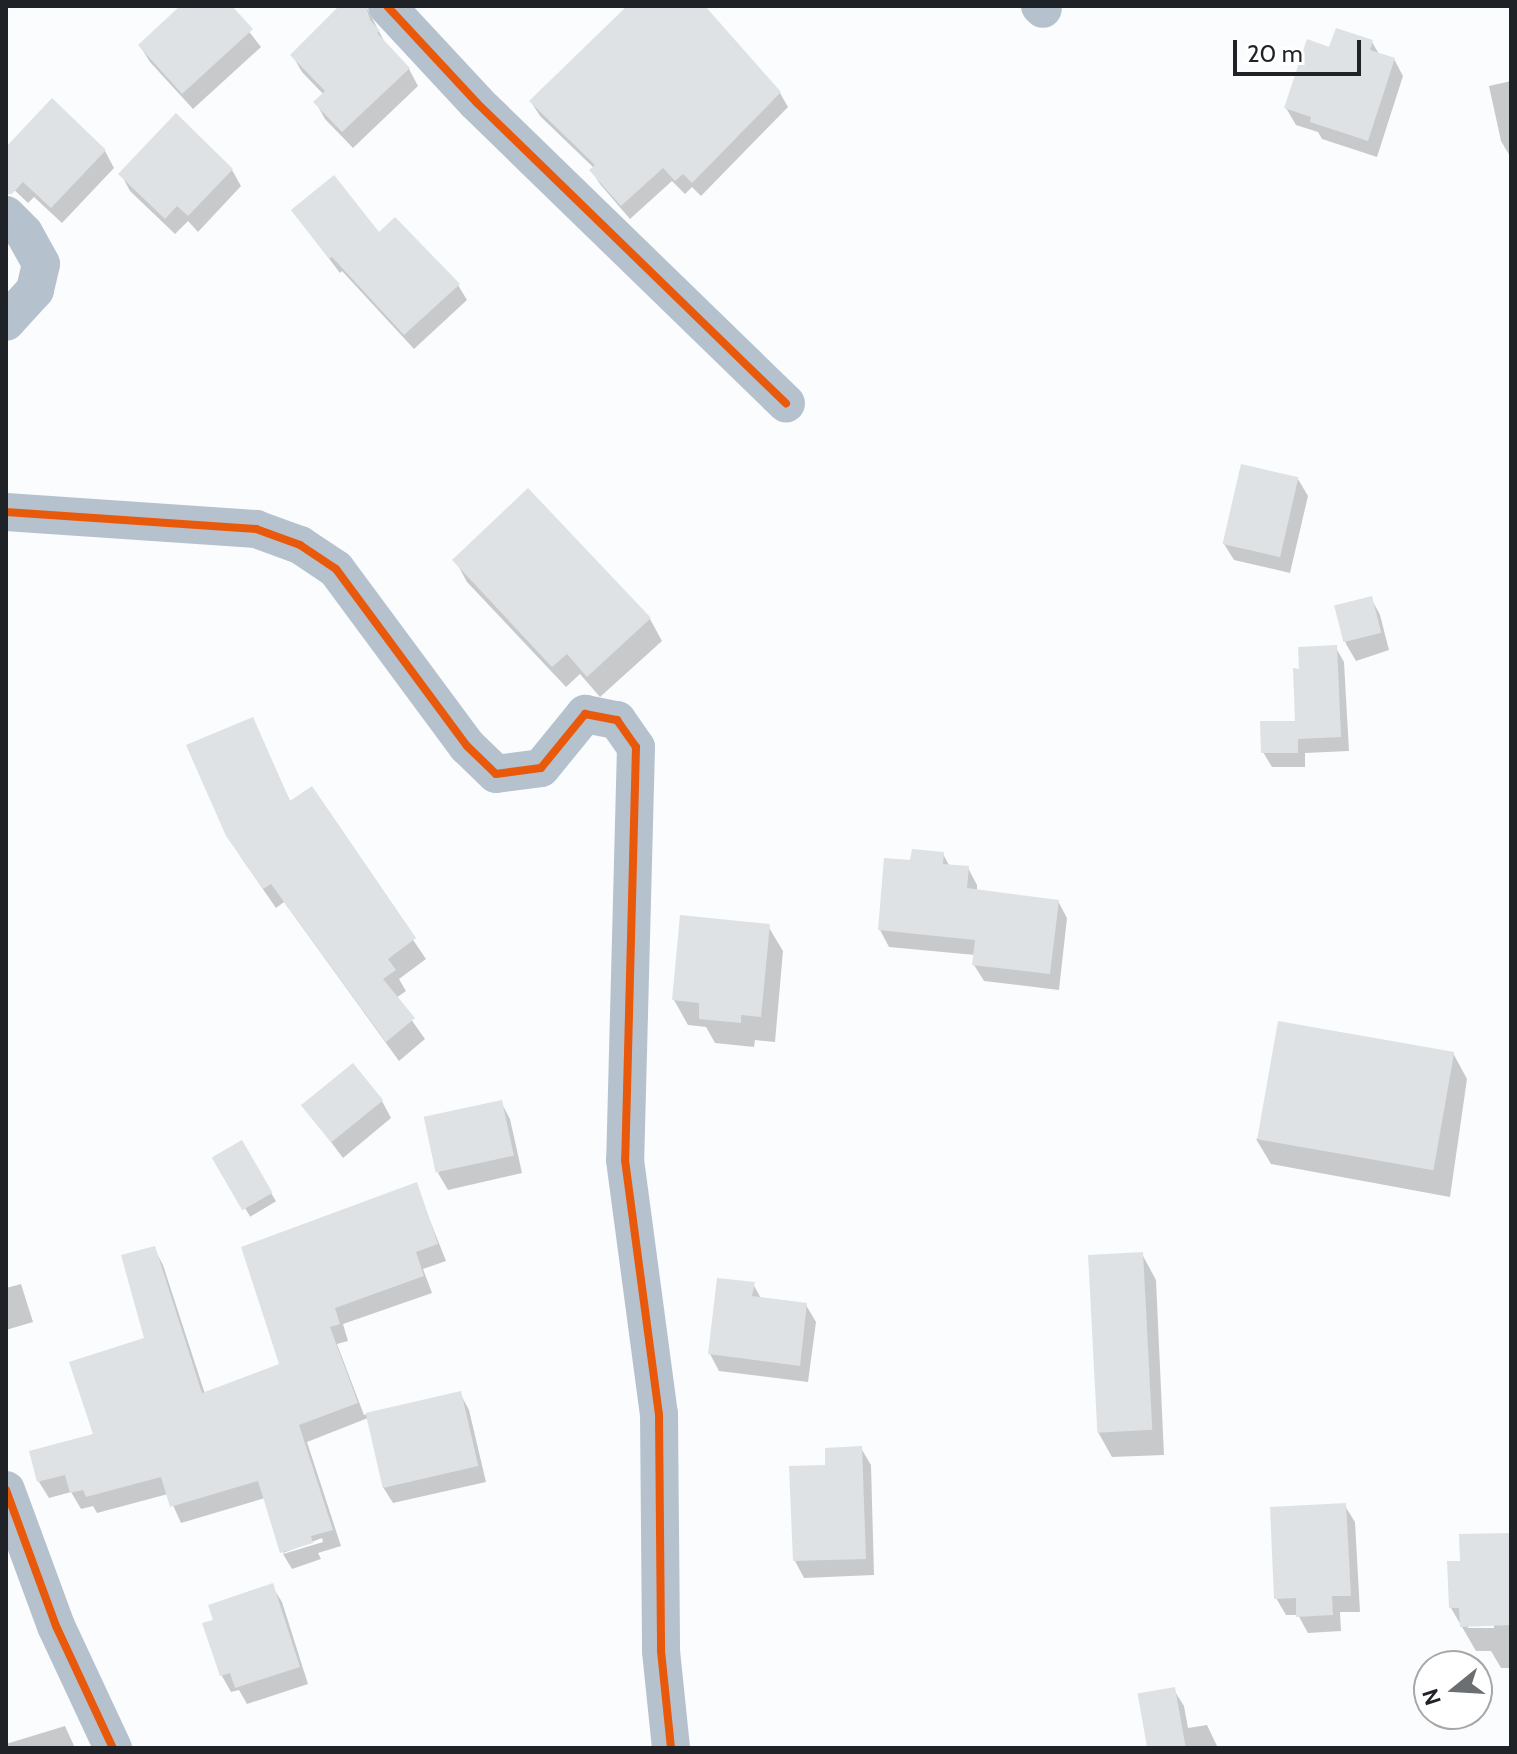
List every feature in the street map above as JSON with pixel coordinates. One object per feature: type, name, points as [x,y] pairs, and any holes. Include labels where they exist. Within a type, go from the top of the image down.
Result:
[{"type":"street","points":[[387,6],[477,103],[786,404]]},
{"type":"street","points":[[6,215],[24,233],[41,264],[35,290],[6,322]]},
{"type":"street","points":[[6,512],[256,529],[300,545],[336,569],[467,746],[496,774],[541,768],[585,714],[617,720],[636,747],[625,1160],[659,1414],[661,1651],[671,1748]]},
{"type":"street","points":[[6,1490],[56,1626],[113,1748]]},
{"type":"building","points":[[180,6],[232,6],[253,29],[182,94],[138,45]]},
{"type":"building","points":[[339,6],[366,6],[370,20],[380,31],[377,33],[410,68],[342,132],[313,102],[325,91],[290,55]]},
{"type":"building","points":[[627,6],[705,6],[781,92],[692,183],[683,174],[675,181],[663,168],[621,206],[589,170],[595,165],[529,101]]},
{"type":"building","points":[[1336,28],[1373,40],[1370,50],[1395,58],[1368,141],[1310,122],[1311,117],[1284,108],[1307,39],[1329,47]]},
{"type":"building","points":[[52,98],[106,150],[51,208],[23,182],[12,194],[6,194],[6,147]]},
{"type":"building","points":[[176,113],[233,169],[188,216],[177,206],[165,219],[118,174]]},
{"type":"building","points":[[334,175],[379,232],[395,217],[460,284],[404,335],[332,257],[329,259],[291,210]]},
{"type":"building","points":[[1241,464],[1298,477],[1280,557],[1223,544]]},
{"type":"building","points":[[528,488],[651,618],[587,677],[567,654],[552,667],[452,560]]},
{"type":"building","points":[[1372,596],[1381,633],[1343,642],[1334,605]]},
{"type":"building","points":[[1337,645],[1341,737],[1298,739],[1298,753],[1261,753],[1260,721],[1295,721],[1293,668],[1299,669],[1298,647]]},
{"type":"building","points":[[253,717],[290,801],[312,786],[416,938],[388,959],[396,970],[383,979],[415,1018],[386,1042],[271,884],[263,889],[226,836],[186,745]]},
{"type":"building","points":[[912,849],[944,852],[943,864],[969,866],[967,888],[1059,900],[1050,974],[972,965],[975,940],[878,930],[884,858],[910,860]]},
{"type":"building","points":[[680,915],[770,924],[761,1017],[741,1015],[741,1023],[699,1019],[699,1003],[672,1000]]},
{"type":"building","points":[[1278,1021],[1454,1052],[1433,1170],[1257,1139]]},
{"type":"building","points":[[353,1063],[383,1100],[331,1142],[301,1105]]},
{"type":"building","points":[[502,1100],[514,1156],[436,1172],[424,1117]]},
{"type":"building","points":[[242,1140],[272,1193],[242,1210],[212,1158]]},
{"type":"building","points":[[417,1182],[438,1244],[416,1252],[424,1276],[335,1308],[340,1324],[330,1327],[358,1403],[299,1425],[333,1530],[311,1536],[313,1543],[280,1553],[258,1481],[170,1507],[161,1477],[86,1497],[83,1490],[70,1493],[65,1475],[37,1482],[29,1451],[93,1434],[69,1362],[144,1338],[121,1255],[155,1246],[202,1393],[279,1364],[241,1247]]},
{"type":"building","points":[[1143,1252],[1152,1430],[1097,1433],[1088,1255]]},
{"type":"building","points":[[717,1278],[755,1282],[752,1296],[807,1303],[800,1366],[708,1354]]},
{"type":"building","points":[[461,1391],[478,1466],[383,1488],[366,1413]]},
{"type":"building","points":[[862,1446],[866,1559],[793,1561],[789,1466],[825,1465],[825,1448]]},
{"type":"building","points":[[1346,1503],[1351,1596],[1332,1596],[1333,1615],[1296,1617],[1296,1598],[1274,1599],[1270,1507]]},
{"type":"building","points":[[1511,1533],[1511,1625],[1460,1627],[1459,1608],[1449,1608],[1447,1561],[1460,1561],[1459,1534]]},
{"type":"building","points":[[273,1583],[300,1667],[235,1688],[230,1673],[220,1676],[202,1623],[213,1620],[208,1605]]},
{"type":"building","points":[[1175,1687],[1186,1748],[1147,1748],[1138,1694]]},
{"type":"cycle path","points":[[387,6],[477,103],[786,404]]},
{"type":"cycle path","points":[[6,512],[256,529],[300,545],[336,569],[467,746],[496,774],[541,768],[585,714],[617,720],[636,747],[625,1160],[659,1414],[661,1651],[671,1748]]},
{"type":"cycle path","points":[[6,1490],[56,1626],[113,1748]]}]
